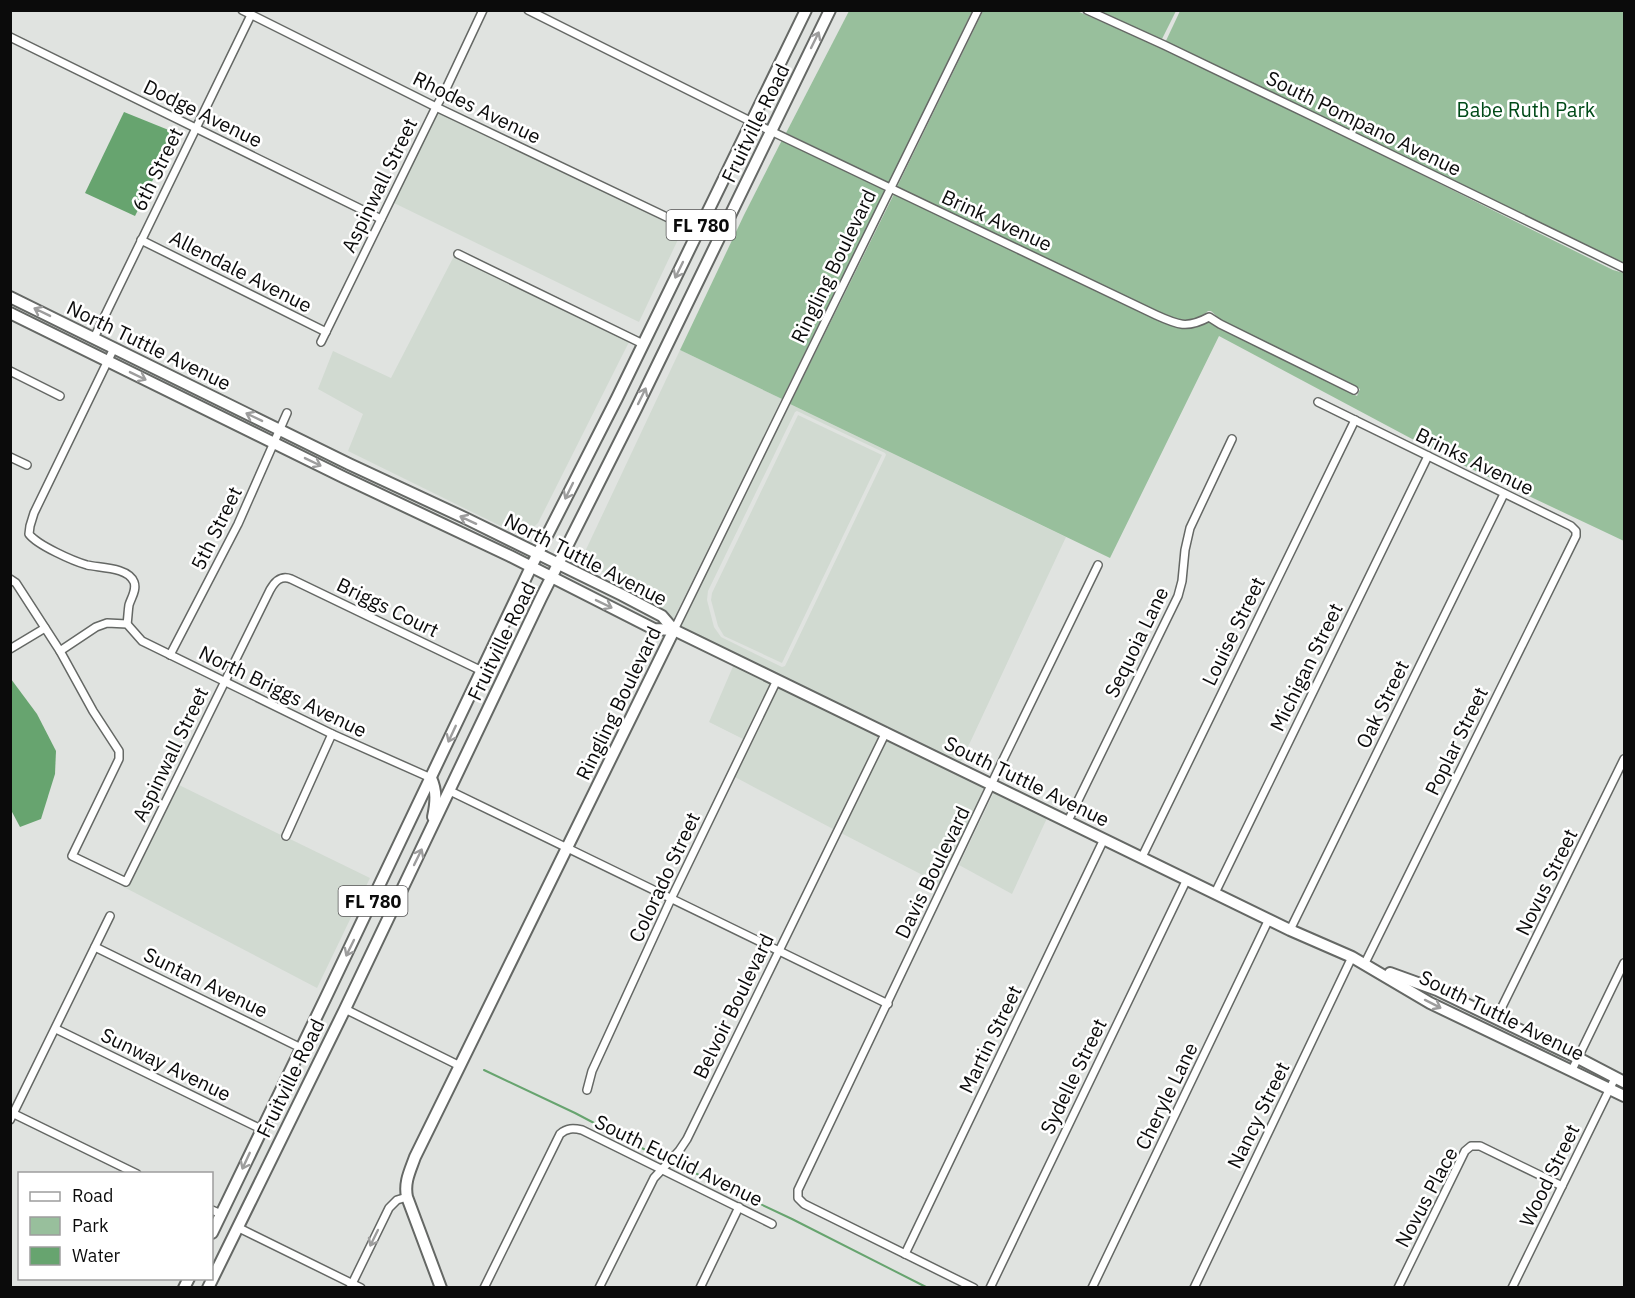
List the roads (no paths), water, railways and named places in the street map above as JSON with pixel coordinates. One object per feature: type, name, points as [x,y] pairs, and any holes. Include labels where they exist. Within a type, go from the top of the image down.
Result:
[{"type":"main road","name":"Fruitville Road","points":[[213,1228],[216,1212],[302,1048],[531,567],[806,10]]},
{"type":"main road","name":"Fruitville Road","points":[[213,1277],[345,1009],[551,578],[830,10]]},
{"type":"main road","name":"North Tuttle Avenue","points":[[10,297],[662,616],[674,630]]},
{"type":"main road","name":"North Tuttle Avenue","points":[[10,313],[654,629],[674,630]]},
{"type":"main road","name":"South Tuttle Avenue","points":[[674,630],[1290,930],[1365,963],[1437,990],[1578,1058],[1616,1083],[1624,1096]]},
{"type":"main road","name":"Ringling Boulevard","points":[[441,1287],[407,1197],[405,1188],[408,1176],[415,1157],[674,630]]},
{"type":"main road","points":[[430,832],[436,801],[435,787],[431,778]]},
{"type":"main road","name":"South Tuttle Avenue","points":[[1365,963],[1430,1003],[1572,1070],[1616,1083]]},
{"type":"street","name":"Rhodes Avenue","points":[[242,10],[698,232]]},
{"type":"street","name":"Aspinwall Street","points":[[321,342],[483,10]]},
{"type":"street","name":"Brink Avenue","points":[[528,10],[752,122],[1165,320],[1193,325],[1209,317],[1354,390]]},
{"type":"street","name":"Ringling Boulevard","points":[[674,630],[978,10]]},
{"type":"street","name":"South Pompano Avenue","points":[[1087,10],[1304,111],[1624,268]]},
{"type":"street","name":"6th Street","points":[[94,338],[251,15]]},
{"type":"street","name":"Dodge Avenue","points":[[10,37],[381,219]]},
{"type":"street","name":"Allendale Avenue","points":[[141,240],[326,332]]},
{"type":"street","points":[[458,254],[643,344]]},
{"type":"street","points":[[10,579],[16,583],[60,651],[96,627],[107,623],[127,624],[129,606],[135,589],[130,577],[121,571],[75,561],[38,542],[29,534],[34,513],[114,348]]},
{"type":"street","points":[[10,371],[60,396]]},
{"type":"street","name":"Brinks Avenue","points":[[1318,402],[1571,526],[1576,534]]},
{"type":"street","name":"5th Street","points":[[170,655],[238,524],[287,413]]},
{"type":"street","name":"Louise Street","points":[[1142,857],[1355,420]]},
{"type":"street","name":"Sequoia Lane","points":[[1068,820],[1178,596],[1190,528],[1232,439]]},
{"type":"street","name":"Michigan Street","points":[[1215,893],[1428,456]]},
{"type":"street","points":[[10,457],[27,465]]},
{"type":"street","name":"Oak Street","points":[[1290,930],[1503,494]]},
{"type":"street","name":"Poplar Street","points":[[1365,963],[1576,534]]},
{"type":"street","name":"Davis Boulevard","points":[[904,1254],[804,1204],[798,1198],[798,1188],[1098,565]]},
{"type":"street","name":"Briggs Court","points":[[280,579],[286,577],[291,579],[482,671]]},
{"type":"street","name":"Aspinwall Street","points":[[60,651],[120,755],[72,856],[126,882],[270,590],[280,579]]},
{"type":"street","name":"North Briggs Avenue","points":[[127,624],[142,641],[332,734],[431,778]]},
{"type":"street","points":[[10,649],[45,628]]},
{"type":"street","name":"Colorado Street","points":[[587,1090],[592,1071],[671,899],[777,680]]},
{"type":"street","name":"Belvoir Boulevard","points":[[599,1287],[650,1185],[687,1139],[886,732]]},
{"type":"street","points":[[286,836],[332,734]]},
{"type":"street","name":"Novus Street","points":[[1496,1019],[1624,759]]},
{"type":"street","points":[[450,791],[888,1004]]},
{"type":"street","name":"Martin Street","points":[[904,1254],[1104,839]]},
{"type":"street","name":"Sydelle Street","points":[[990,1287],[1187,879]]},
{"type":"street","points":[[110,916],[12,1115],[134,1172]]},
{"type":"street","name":"Cheryle Lane","points":[[1092,1287],[1269,919]]},
{"type":"street","name":"Suntan Avenue","points":[[95,947],[302,1048]]},
{"type":"street","name":"Nancy Street","points":[[1194,1287],[1352,957]]},
{"type":"street","points":[[1572,1070],[1624,963]]},
{"type":"street","points":[[345,1009],[460,1066]]},
{"type":"street","name":"Sunway Avenue","points":[[56,1029],[261,1129]]},
{"type":"street","name":"Wood Street","points":[[1512,1287],[1616,1083]]},
{"type":"street","name":"South Euclid Avenue","points":[[484,1287],[564,1130],[582,1130],[772,1224]]},
{"type":"street","name":"Novus Place","points":[[1398,1287],[1465,1151],[1469,1148],[1480,1146],[1562,1186]]},
{"type":"street","points":[[351,1285],[389,1208],[397,1200],[407,1197]]},
{"type":"street","points":[[700,1287],[739,1207]]},
{"type":"street","points":[[237,1227],[351,1285],[361,1287]]},
{"type":"street","points":[[904,1254],[975,1287]]},
{"type":"water","points":[[124,112],[176,133],[135,216],[85,193]]},
{"type":"water","points":[[11,679],[37,714],[56,751],[55,774],[41,819],[20,827],[11,810]]},
{"type":"waterway","points":[[484,1070],[575,1113],[657,1156]]},
{"type":"waterway","points":[[678,1165],[792,1219],[928,1288]]},
{"type":"park label","name":"Babe Ruth Park","points":[[1526,109]]}]
